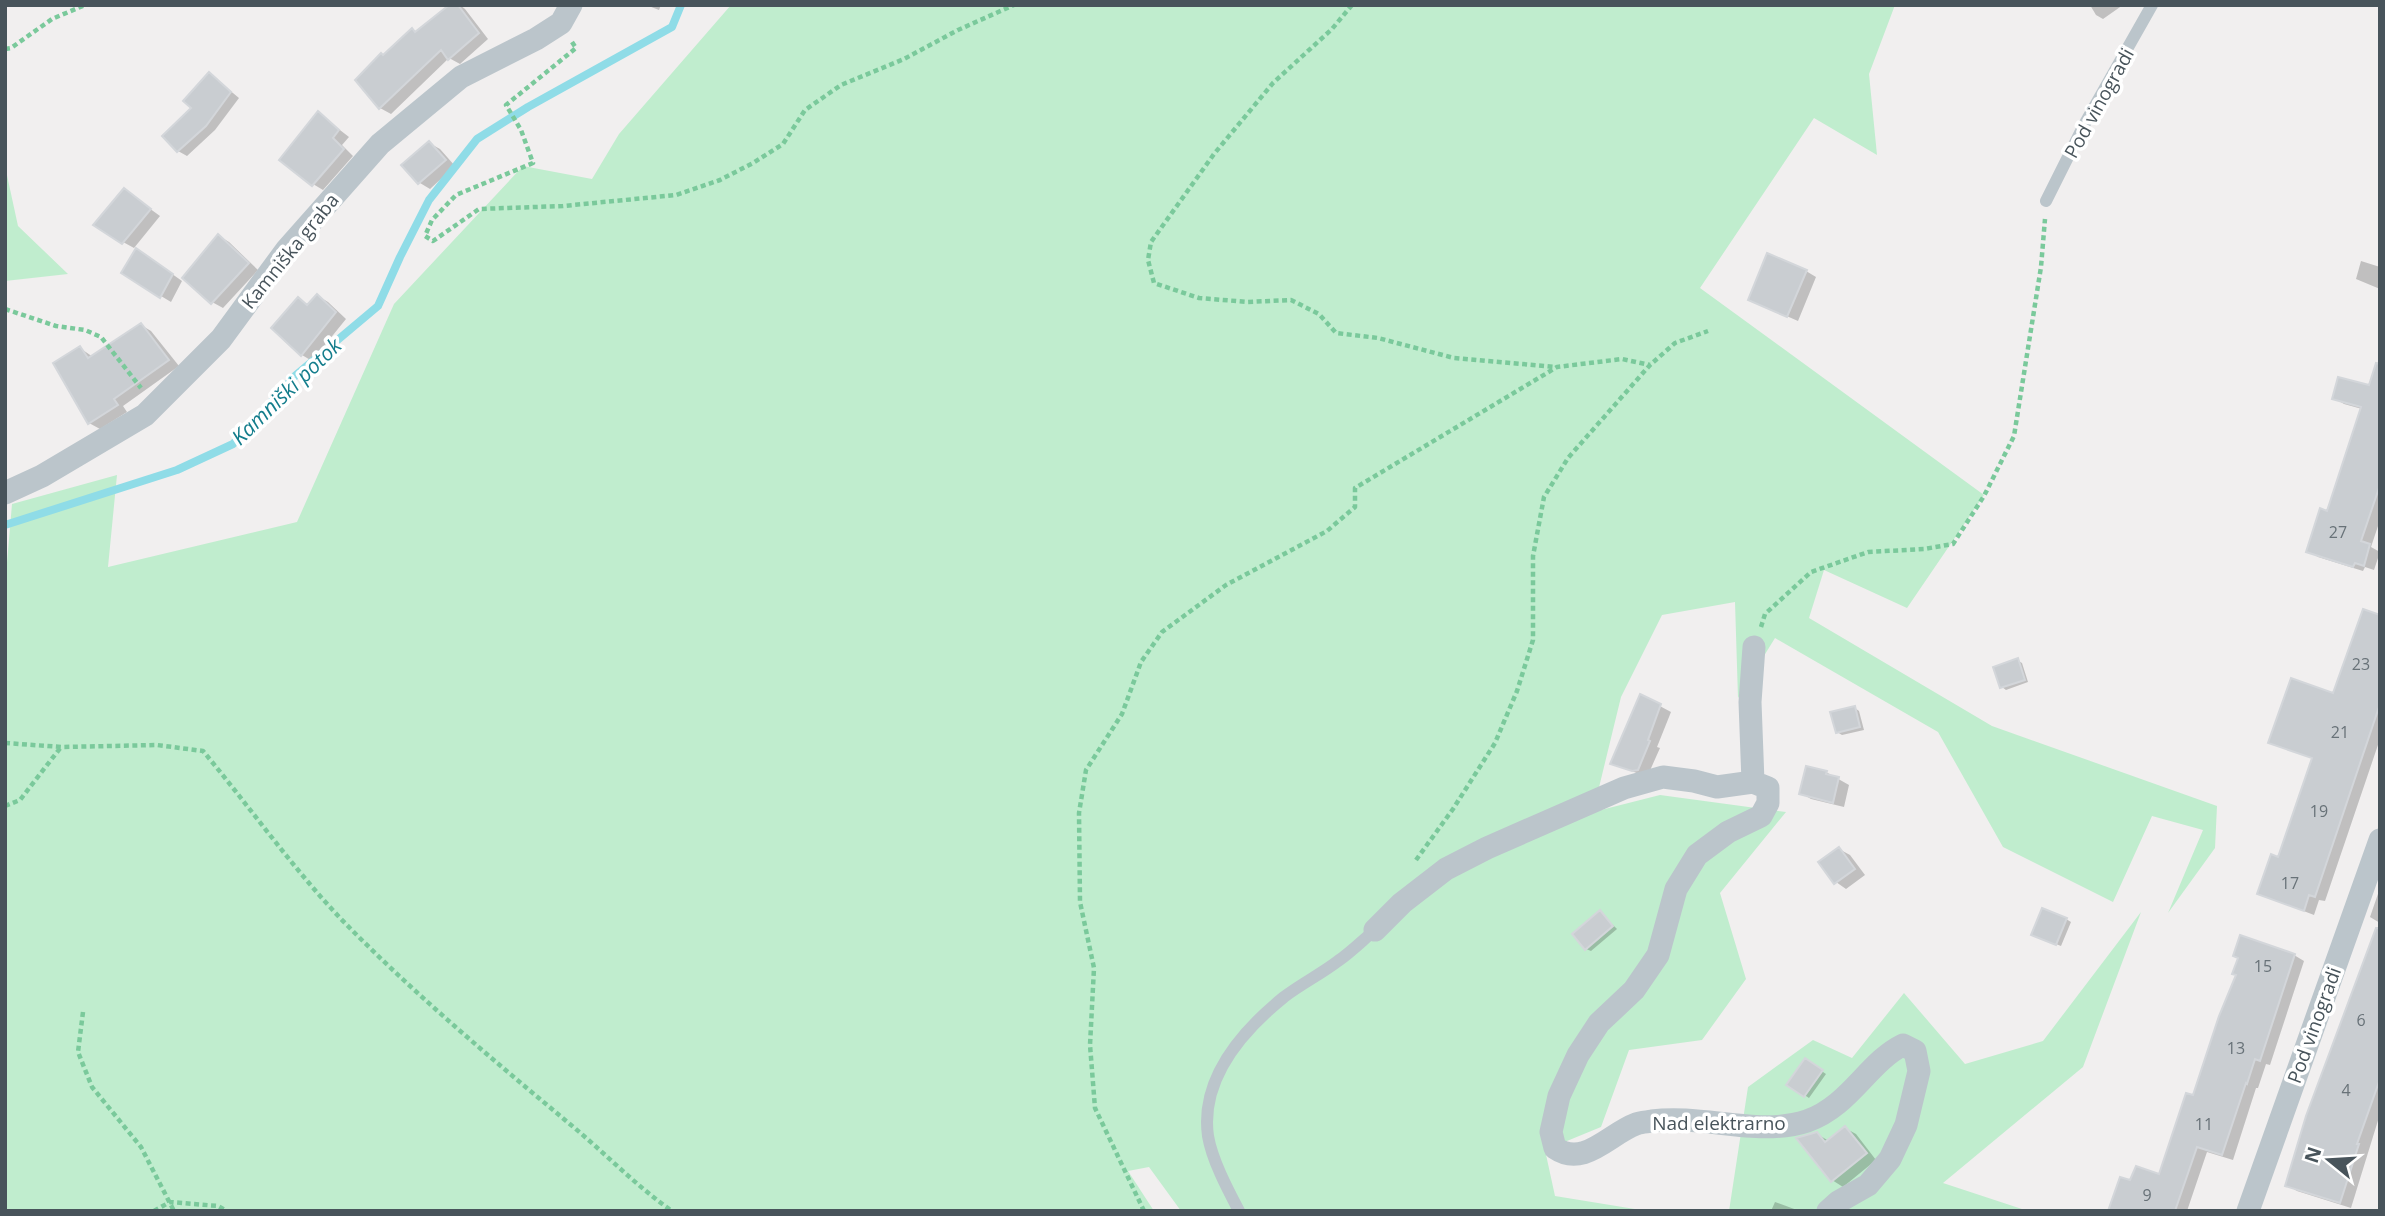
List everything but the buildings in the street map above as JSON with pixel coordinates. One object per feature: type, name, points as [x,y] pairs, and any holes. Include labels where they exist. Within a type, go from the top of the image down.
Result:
[{"type":"street","name":"Kamniška graba","points":[[5,493],[43,476],[145,415],[221,339],[287,248],[380,144],[461,77],[536,39],[566,14]]},
{"type":"street","name":"Nad elektrarno","points":[[1754,647],[1750,702],[1753,782],[1768,788],[1768,803],[1761,816],[1728,832],[1697,855],[1676,889],[1658,955],[1634,990],[1599,1023],[1578,1055],[1559,1096],[1552,1132],[1555,1148],[1566,1155],[1583,1154],[1637,1124],[1670,1119],[1769,1126],[1807,1121],[1832,1108],[1854,1090],[1892,1051],[1903,1045],[1915,1051],[1919,1071],[1906,1125],[1890,1159],[1868,1185],[1828,1211]]},
{"type":"street","points":[[1375,930],[1402,903],[1446,869],[1624,788],[1663,777],[1717,787],[1753,782]]},
{"type":"street","name":"Pod vinogradi","points":[[2248,1211],[2380,840]]},
{"type":"lane","name":"Pod vinogradi","points":[[2046,201],[2084,125],[2152,5]]},
{"type":"lane","points":[[1239,1211],[1224,1181],[1208,1137],[1210,1097],[1223,1063],[1245,1033],[1285,996],[1339,960],[1375,930]]},
{"type":"path","points":[[5,49],[11,48],[51,19],[85,5]]},
{"type":"path","points":[[566,14],[576,48],[506,105],[520,130],[533,163],[456,195],[432,220],[425,236],[433,241],[479,209],[563,206],[676,195],[720,180],[783,144],[805,110],[841,85],[904,59],[958,30],[1014,5]]},
{"type":"path","points":[[1352,5],[1332,29],[1273,83],[1214,154],[1151,242],[1148,260],[1154,283],[1199,298],[1248,302],[1291,300],[1319,314],[1336,333],[1378,338],[1454,358],[1557,367],[1622,359],[1650,365]]},
{"type":"path","points":[[1754,647],[1765,614],[1811,572],[1868,552],[1924,549],[1953,544],[1984,496],[2014,436],[2041,267],[2046,201]]},
{"type":"path","points":[[5,309],[57,326],[85,330],[101,337],[155,404]]},
{"type":"path","points":[[1415,862],[1495,743],[1517,691],[1533,640],[1533,556],[1544,496],[1568,458],[1650,365],[1675,343],[1708,331]]},
{"type":"path","points":[[1144,1211],[1095,1108],[1090,1045],[1094,968],[1080,902],[1079,813],[1086,770],[1122,715],[1141,662],[1162,632],[1226,585],[1328,531],[1355,507],[1355,488],[1557,367]]},
{"type":"path","points":[[5,743],[62,747],[157,744],[202,751],[233,787],[263,829],[341,918],[440,1014],[672,1211]]},
{"type":"path","points":[[5,806],[20,800],[62,747]]},
{"type":"path","points":[[83,1012],[78,1052],[92,1087],[141,1147],[174,1211]]},
{"type":"path","points":[[154,1211],[170,1202],[218,1206],[227,1211]]},
{"type":"green space","points":[[731,5],[1895,5],[1869,74],[1877,155],[1814,118],[1700,288],[1984,495],[1907,608],[1824,570],[1809,618],[1992,726],[2217,806],[2215,848],[2168,913],[2203,830],[2152,816],[2113,902],[2003,847],[1938,732],[1775,638],[1738,698],[1735,602],[1662,615],[1621,697],[1593,812],[1660,795],[1786,812],[1720,893],[1746,979],[1702,1040],[1629,1050],[1601,1127],[1545,1150],[1555,1196],[1647,1211],[1181,1211],[1149,1167],[1128,1171],[1154,1211],[5,1211],[5,586],[12,504],[117,475],[108,567],[297,522],[394,304],[523,166],[592,179],[619,134]]},
{"type":"green space","points":[[5,166],[18,226],[68,274],[5,281]]},
{"type":"green space","points":[[2141,912],[2083,1067],[1943,1183],[2028,1211],[1729,1211],[1748,1087],[1813,1040],[1852,1058],[1904,993],[1965,1064],[2043,1041]]},
{"type":"waterway","name":"Kamniški potok","points":[[5,525],[177,470],[233,444],[296,375],[378,306],[429,200],[477,139],[528,107],[672,27],[681,5]]}]
